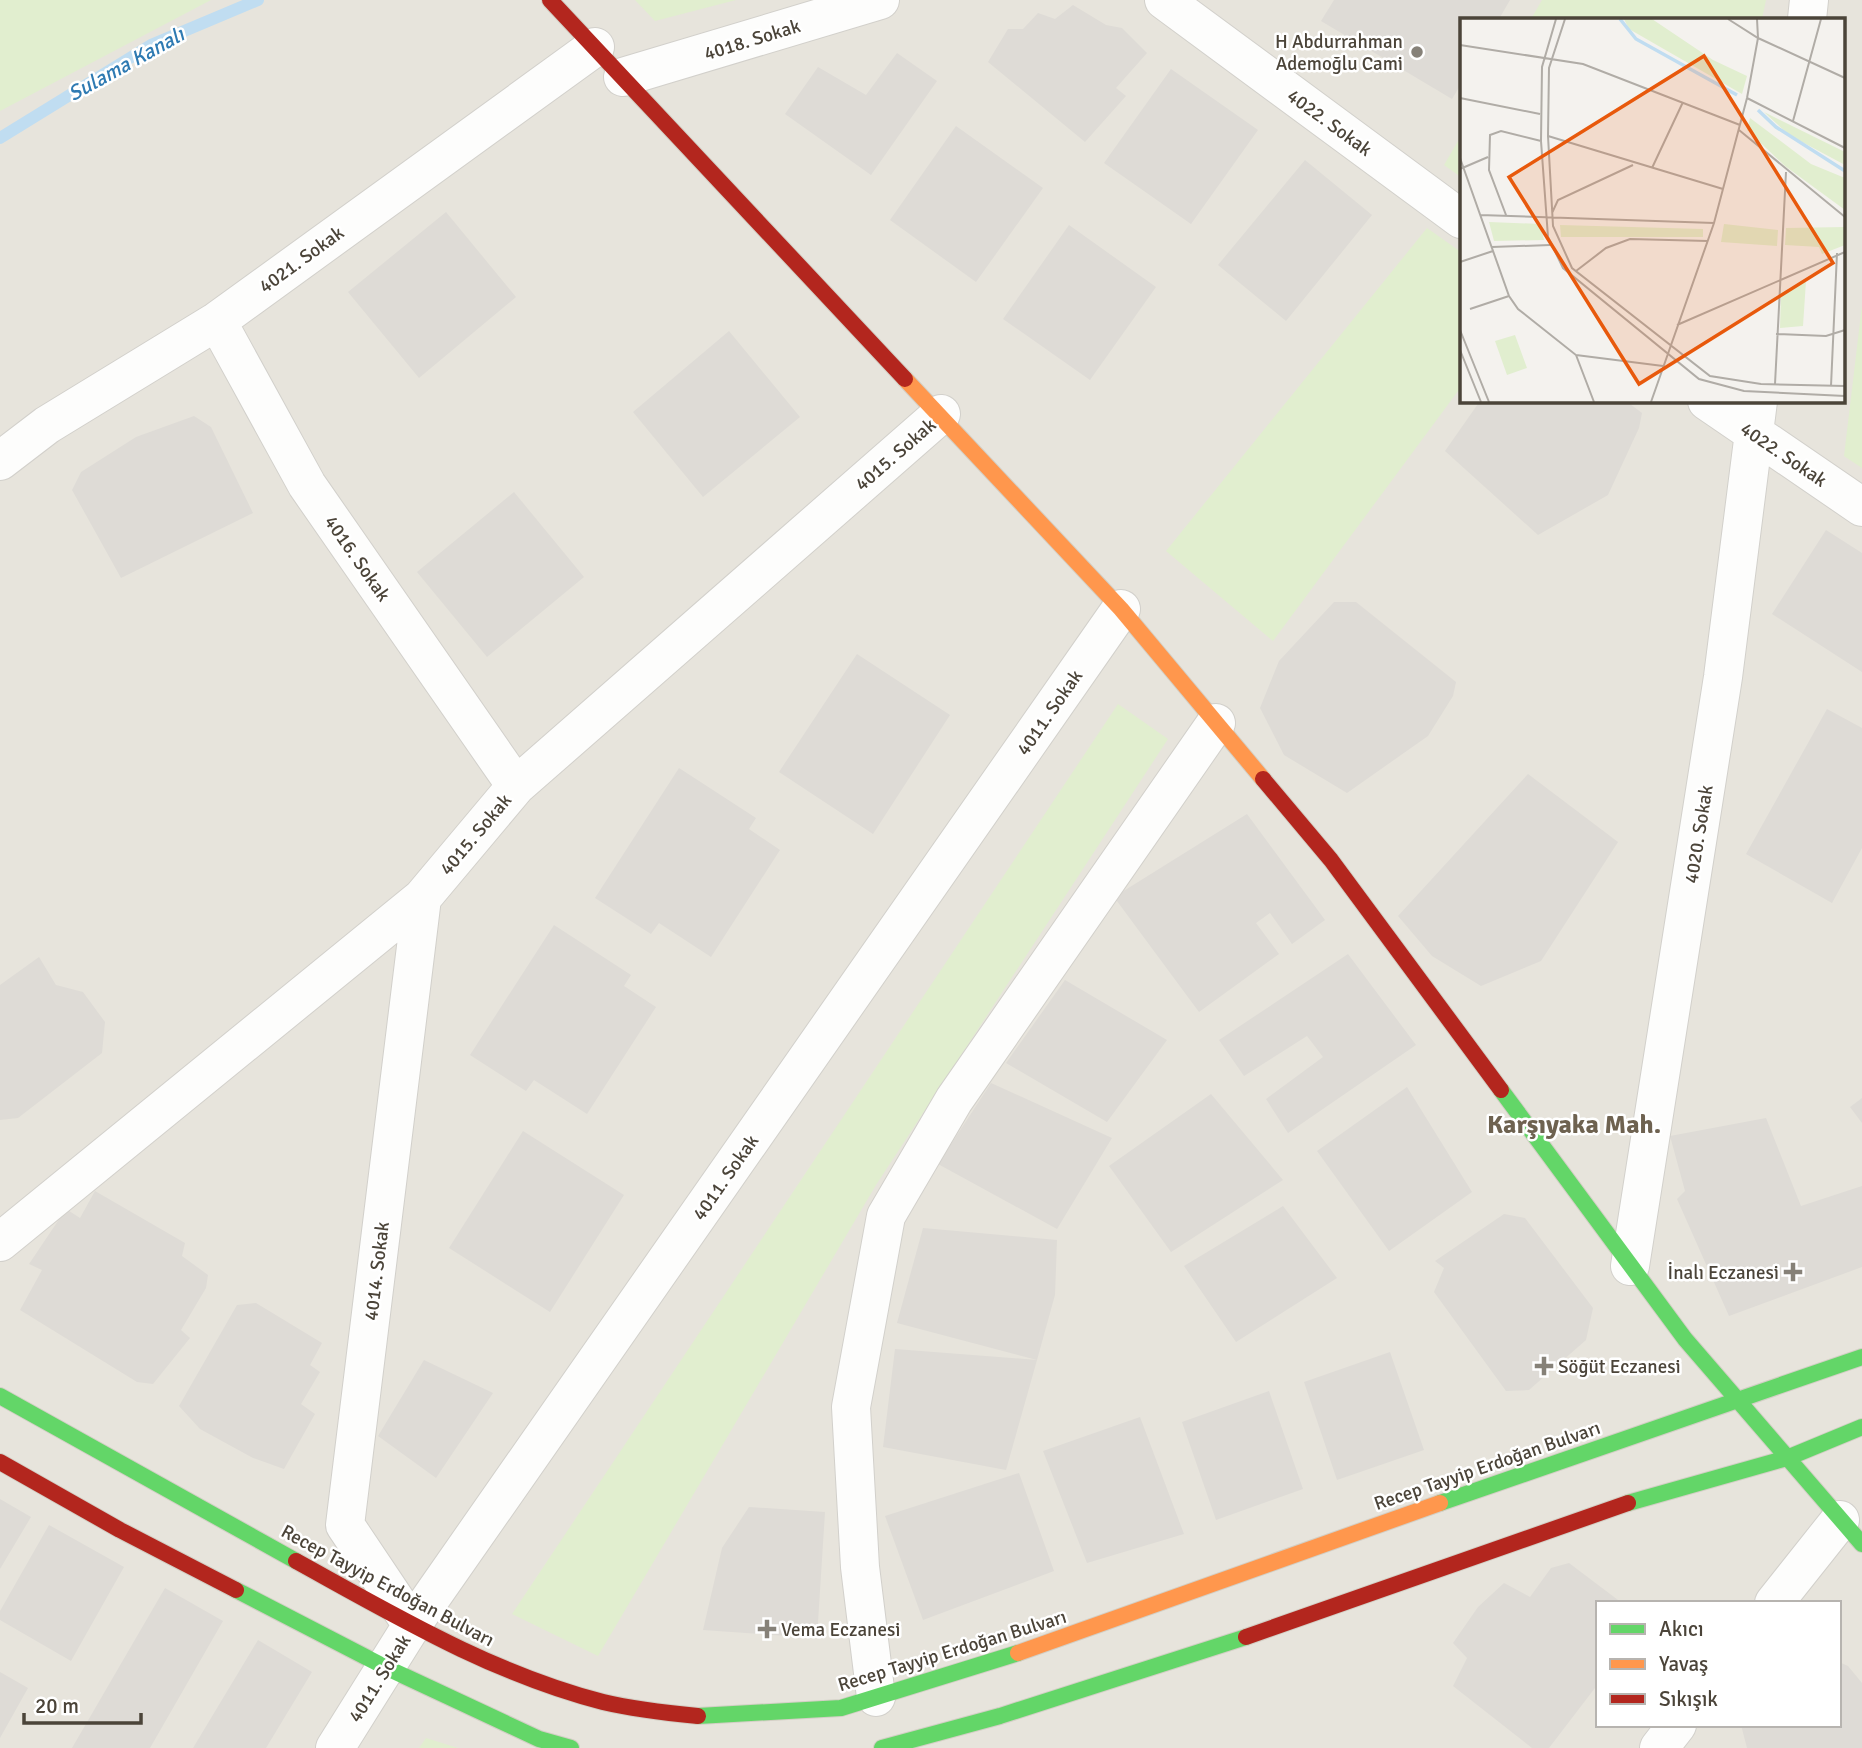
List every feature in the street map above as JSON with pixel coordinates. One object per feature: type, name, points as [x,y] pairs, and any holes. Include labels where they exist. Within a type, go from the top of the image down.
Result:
[{"type":"main road","points":[[550,0],[1121,609],[1331,860],[1685,1339],[1851,1532]]},
{"type":"main road","name":"Recep Tayyip Erdoğan Bulvarı","points":[[0,1396],[412,1625],[491,1664],[603,1702],[697,1716],[841,1707],[1058,1641],[1341,1538],[1862,1357]]},
{"type":"main road","points":[[881,1748],[1000,1716],[1298,1620],[1608,1509],[1787,1458],[1862,1427]]},
{"type":"main road","points":[[0,1462],[120,1530],[385,1667],[539,1739],[571,1748]]},
{"type":"street","name":"4018. Sokak","points":[[624,77],[880,0]]},
{"type":"street","name":"4022. Sokak","points":[[1164,0],[1460,218]]},
{"type":"street","points":[[1807,18],[1809,0]]},
{"type":"street","name":"4021. Sokak","points":[[0,461],[47,425],[217,321],[595,47]]},
{"type":"street","name":"4016. Sokak","points":[[217,321],[307,485],[516,786]]},
{"type":"street","name":"4022. Sokak","points":[[1710,402],[1756,418],[1862,506]]},
{"type":"street","name":"4015. Sokak","points":[[0,1242],[422,898],[516,786],[941,414]]},
{"type":"street","name":"4020. Sokak","points":[[1630,1266],[1723,677],[1756,418]]},
{"type":"street","name":"4011. Sokak","points":[[335,1748],[412,1625],[1121,609]]},
{"type":"street","points":[[876,1697],[860,1567],[851,1407],[886,1216],[954,1100],[1216,723]]},
{"type":"street","name":"4014. Sokak","points":[[412,1625],[345,1525],[422,898]]},
{"type":"street","points":[[1776,1601],[1851,1532]]},
{"type":"street","points":[[1659,1748],[1675,1727]]},
{"type":"shaded area","points":[[0,0],[1862,0],[1862,1748],[0,1748]]},
{"type":"green space","points":[[0,0],[211,0],[0,111]]},
{"type":"green space","points":[[635,0],[736,0],[655,21]]},
{"type":"green space","points":[[1542,0],[1766,0],[1762,18],[1532,18]]},
{"type":"green space","points":[[1460,138],[1460,176],[1444,165]]},
{"type":"green space","points":[[1427,228],[1460,251],[1460,388],[1273,641],[1166,551]]},
{"type":"green space","points":[[1862,305],[1862,468],[1844,456]]},
{"type":"green space","points":[[1118,704],[1168,739],[876,1185],[598,1656],[512,1614]]},
{"type":"green space","points":[[426,1738],[458,1748],[419,1748]]},
{"type":"building","name":"H Abdurrahman Ademoğlu Cami","points":[[1334,0],[1510,0],[1500,18],[1460,18],[1460,86],[1452,99],[1321,21]]},
{"type":"building","points":[[1073,5],[1106,25],[1122,28],[1147,53],[1116,88],[1126,96],[1085,142],[988,62],[1008,29],[1023,29],[1038,13],[1055,19]]},
{"type":"building","points":[[897,53],[937,81],[871,175],[785,114],[818,67],[866,95]]},
{"type":"building","points":[[1171,69],[1258,130],[1191,224],[1104,163]]},
{"type":"building","points":[[956,126],[1043,188],[976,282],[890,220]]},
{"type":"building","points":[[1305,160],[1372,215],[1286,321],[1218,265]]},
{"type":"building","points":[[446,212],[516,297],[419,378],[348,292]]},
{"type":"building","points":[[1069,225],[1156,287],[1090,380],[1003,319]]},
{"type":"building","points":[[729,331],[800,417],[703,497],[633,412]]},
{"type":"building","points":[[1479,402],[1627,402],[1642,413],[1639,428],[1608,495],[1538,535],[1445,451]]},
{"type":"building","points":[[194,416],[211,427],[253,513],[121,578],[72,490],[81,472],[136,437]]},
{"type":"building","points":[[514,492],[584,577],[487,657],[417,572]]},
{"type":"building","points":[[1826,530],[1862,553],[1862,672],[1772,614]]},
{"type":"building","points":[[1334,602],[1356,602],[1456,682],[1453,696],[1428,736],[1347,793],[1284,755],[1260,708],[1279,661]]},
{"type":"building","points":[[857,654],[950,715],[873,834],[779,772]]},
{"type":"building","points":[[1827,709],[1862,728],[1862,848],[1832,903],[1746,854]]},
{"type":"building","points":[[679,768],[756,818],[749,829],[780,850],[711,957],[659,923],[651,934],[595,898]]},
{"type":"building","points":[[1528,774],[1618,842],[1541,961],[1481,986],[1432,956],[1398,916]]},
{"type":"building","points":[[1247,814],[1325,920],[1292,944],[1270,913],[1256,923],[1279,954],[1199,1012],[1114,897]]},
{"type":"building","points":[[554,925],[631,975],[624,986],[656,1007],[587,1114],[534,1080],[526,1091],[470,1055]]},
{"type":"building","points":[[1348,954],[1416,1045],[1288,1133],[1266,1099],[1323,1057],[1307,1036],[1244,1076],[1219,1040]]},
{"type":"building","points":[[39,957],[56,985],[83,992],[105,1022],[102,1053],[18,1118],[0,1120],[0,985]]},
{"type":"building","points":[[1065,980],[1167,1040],[1107,1122],[1006,1063]]},
{"type":"building","points":[[991,1083],[1112,1138],[1057,1229],[938,1164]]},
{"type":"building","points":[[1407,1087],[1472,1192],[1389,1251],[1317,1151]]},
{"type":"building","points":[[1211,1094],[1283,1180],[1171,1252],[1109,1166]]},
{"type":"building","points":[[1862,1098],[1862,1123],[1850,1107]]},
{"type":"building","points":[[1766,1118],[1801,1206],[1862,1186],[1862,1267],[1729,1316],[1677,1199],[1685,1191],[1670,1136]]},
{"type":"building","points":[[523,1131],[624,1195],[550,1312],[449,1248]]},
{"type":"building","points":[[95,1191],[185,1243],[182,1256],[208,1275],[206,1288],[181,1330],[190,1338],[153,1384],[137,1382],[20,1310],[42,1270],[29,1264],[66,1209],[80,1218]]},
{"type":"building","points":[[1283,1206],[1337,1278],[1236,1342],[1184,1266]]},
{"type":"building","points":[[1504,1214],[1525,1218],[1593,1308],[1586,1340],[1529,1390],[1506,1391],[1434,1292],[1444,1268],[1435,1261]]},
{"type":"building","points":[[923,1228],[1057,1240],[1055,1295],[1037,1360],[897,1323]]},
{"type":"building","points":[[256,1303],[322,1343],[310,1365],[320,1372],[301,1404],[315,1414],[284,1469],[253,1458],[200,1429],[179,1406],[237,1305]]},
{"type":"building","points":[[895,1349],[1037,1360],[1006,1470],[883,1447]]},
{"type":"building","points":[[1390,1352],[1424,1450],[1337,1480],[1304,1382]]},
{"type":"building","points":[[424,1360],[493,1393],[436,1478],[378,1436]]},
{"type":"building","points":[[1269,1391],[1303,1489],[1216,1520],[1182,1422]]},
{"type":"building","points":[[1140,1417],[1184,1534],[1087,1563],[1043,1451]]},
{"type":"building","points":[[1019,1473],[1054,1571],[923,1620],[885,1516]]},
{"type":"building","points":[[0,1499],[31,1517],[0,1569]]},
{"type":"building","points":[[749,1507],[825,1512],[817,1638],[703,1630],[722,1548]]},
{"type":"building","points":[[49,1525],[124,1567],[71,1661],[0,1620],[0,1611]]},
{"type":"building","points":[[1569,1563],[1619,1601],[1596,1601],[1596,1687],[1549,1748],[1532,1748],[1453,1686],[1467,1658],[1453,1643],[1478,1607],[1504,1583],[1530,1597],[1551,1568]]},
{"type":"building","points":[[165,1588],[223,1621],[150,1748],[72,1748]]},
{"type":"building","points":[[258,1640],[312,1672],[266,1748],[193,1748]]},
{"type":"building","points":[[1841,1663],[1848,1666],[1862,1683],[1862,1748],[1747,1748],[1742,1727],[1841,1727]]},
{"type":"building","points":[[0,1672],[28,1688],[0,1738]]},
{"type":"waterway","name":"Sulama Kanalı","points":[[0,138],[151,45],[258,0]]},
{"type":"traffic: fast","points":[[1501,1090],[1685,1339],[1862,1544]]},
{"type":"traffic: fast","points":[[1440,1503],[1862,1357]]},
{"type":"traffic: fast","points":[[0,1396],[296,1561]]},
{"type":"traffic: fast","points":[[1628,1503],[1787,1458],[1862,1427]]},
{"type":"traffic: fast","points":[[236,1590],[385,1667],[539,1739],[571,1748]]},
{"type":"traffic: fast","points":[[882,1748],[1000,1716],[1246,1637]]},
{"type":"traffic: fast","points":[[698,1716],[841,1708],[1018,1653]]},
{"type":"traffic: slow","points":[[905,379],[1121,609],[1263,779]]},
{"type":"traffic: slow","points":[[1018,1653],[1440,1503]]},
{"type":"traffic: jam","points":[[550,0],[905,379]]},
{"type":"traffic: jam","points":[[1263,779],[1331,860],[1501,1090]]},
{"type":"traffic: jam","points":[[0,1462],[120,1530],[236,1590]]},
{"type":"traffic: jam","points":[[1246,1637],[1628,1503]]},
{"type":"traffic: jam","points":[[296,1561],[445,1641],[522,1676],[603,1702],[698,1716]]},
{"type":"place","name":"H Abdurrahman Ademoğlu Cami","points":[[1417,52]]},
{"type":"place","name":"İnalı Eczanesi","points":[[1793,1272]]},
{"type":"place","name":"Söğüt Eczanesi","points":[[1544,1366]]},
{"type":"place","name":"Vema Eczanesi","points":[[767,1629]]},
{"type":"district","name":"Karşıyaka Mah.","points":[[1574,1124]]}]
